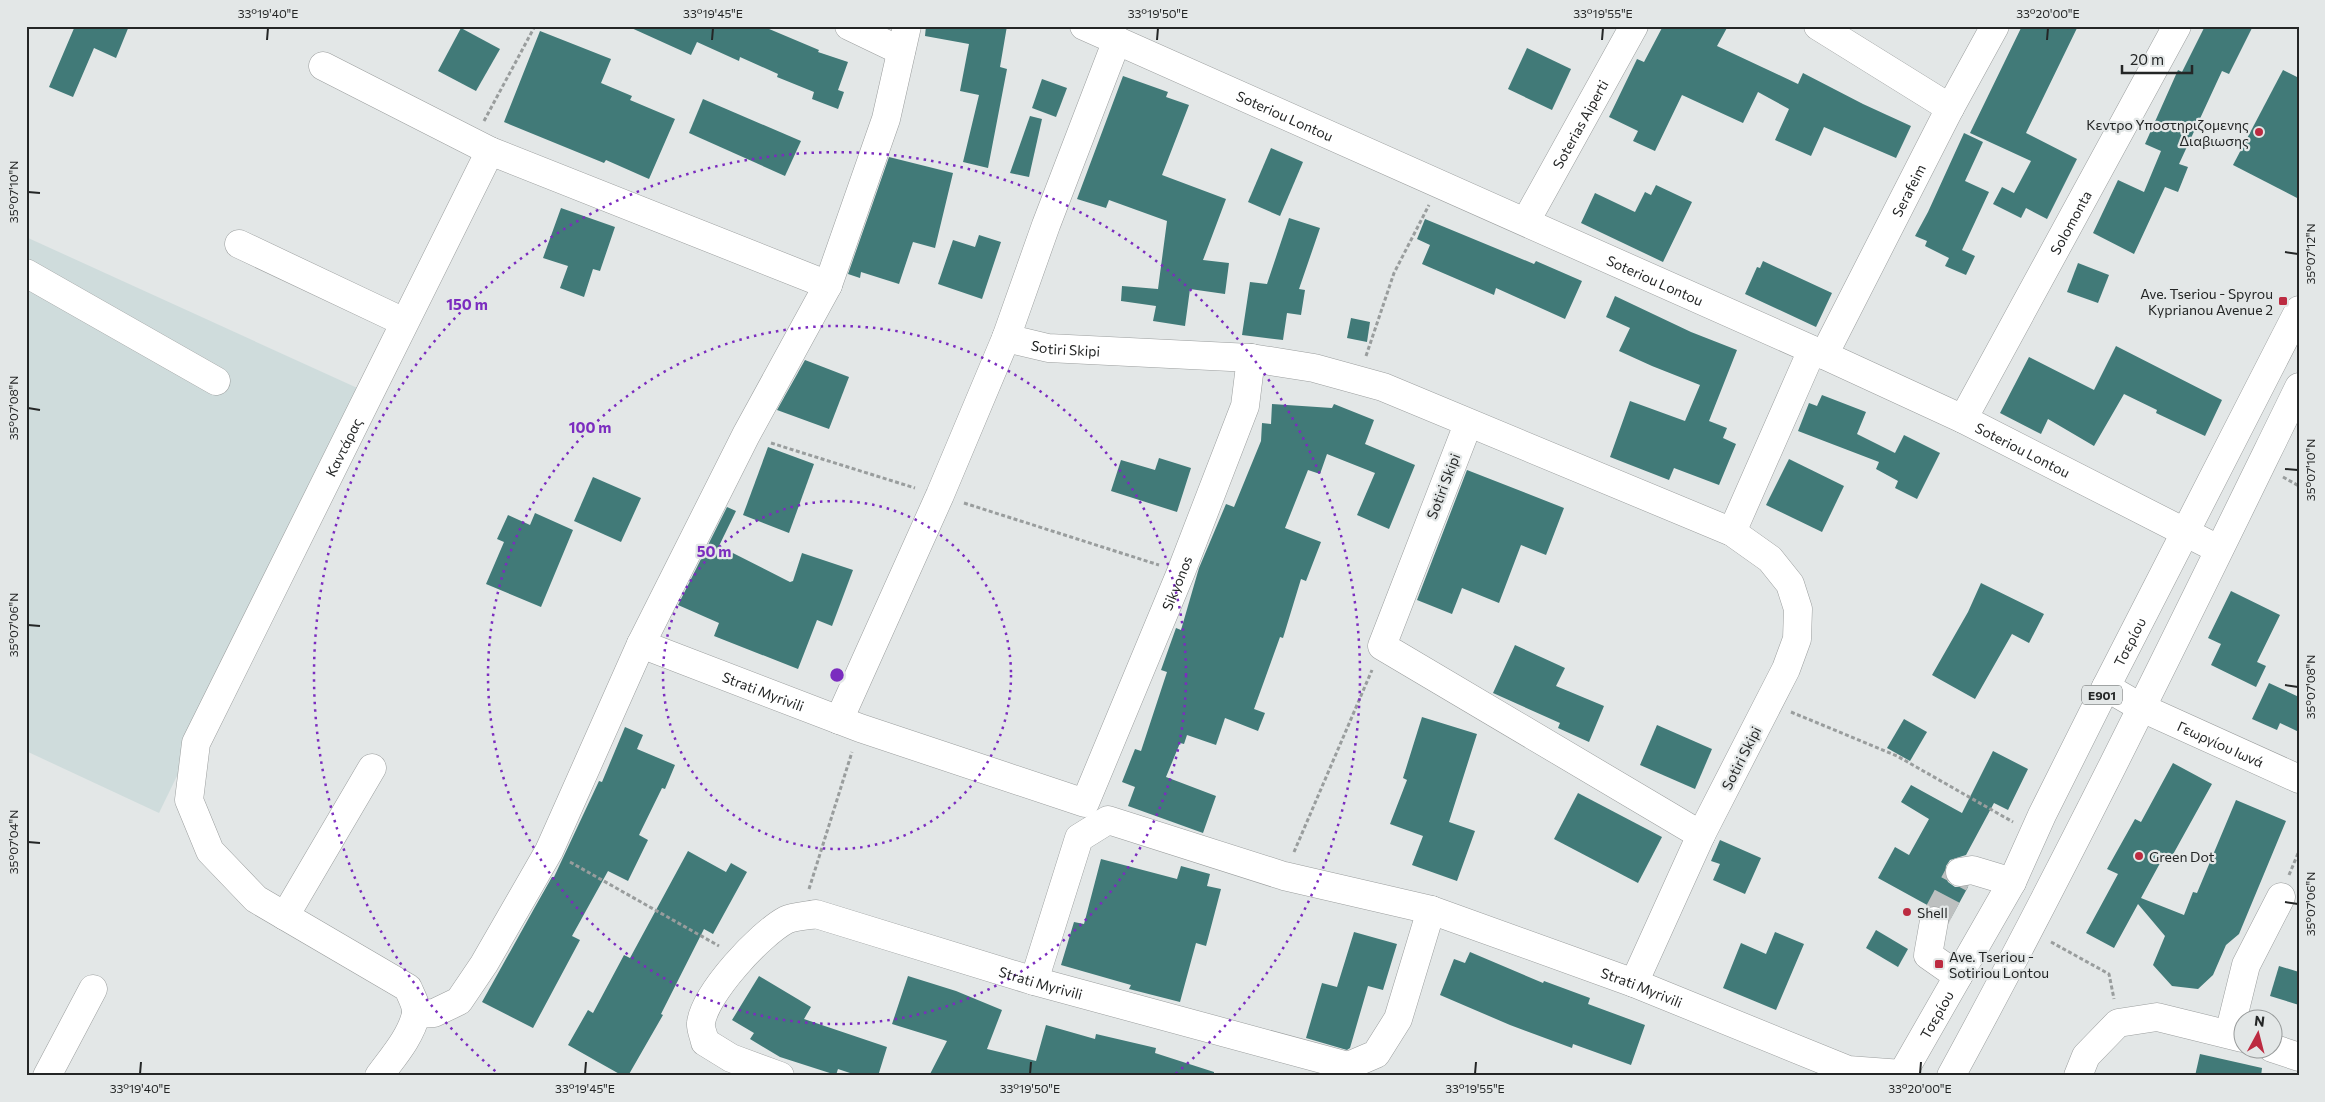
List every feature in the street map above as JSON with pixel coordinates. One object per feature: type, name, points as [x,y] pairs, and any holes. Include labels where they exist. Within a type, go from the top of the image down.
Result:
[{"type":"street","points":[[379,1076],[403,1041],[416,1014],[434,1013],[459,1001],[484,964],[550,851],[641,644],[746,435],[828,285],[886,119],[904,39],[849,26]]},
{"type":"street","name":"Soteriou Lontou","points":[[1084,26],[1818,352],[1963,419],[2184,534],[2218,549]]},
{"type":"street","name":"Soterias Aiperti","points":[[1526,221],[1634,26]]},
{"type":"street","points":[[1818,26],[1950,108]]},
{"type":"street","name":"Serafeim","points":[[1732,532],[1818,352],[1995,26]]},
{"type":"street","name":"Solomonta","points":[[1963,419],[2177,26]]},
{"type":"street","points":[[850,724],[940,495],[1006,338],[1046,225],[1117,40]]},
{"type":"street","points":[[323,66],[490,151],[828,285]]},
{"type":"street","name":"Καντάρας","points":[[416,1014],[415,1004],[408,988],[256,899],[210,851],[189,800],[196,743],[490,151]]},
{"type":"street","points":[[240,244],[404,322]]},
{"type":"street","points":[[26,273],[216,381]]},
{"type":"street","name":"Τσερίου","points":[[1902,1075],[2012,882],[2106,687],[2299,310]]},
{"type":"street","name":"Sotiri Skipi","points":[[1006,338],[1048,348],[1251,358],[1314,368],[1383,387],[1468,424],[1732,532],[1770,559],[1790,584],[1798,609],[1797,639],[1769,703],[1701,835],[1634,982]]},
{"type":"street","name":"Sikyonos","points":[[1085,803],[1181,572],[1245,406],[1251,358]]},
{"type":"street","name":"E901","points":[[1951,1076],[2029,929],[2142,708],[2218,549],[2299,387]]},
{"type":"street","name":"Sotiri Skipi","points":[[1382,646],[1468,424]]},
{"type":"street","name":"Strati Myrivili","points":[[641,644],[850,724],[1085,803]]},
{"type":"street","points":[[1382,646],[1701,835]]},
{"type":"street","name":"Γεωργίου Ιωνά","points":[[2106,687],[2142,708],[2299,779]]},
{"type":"street","points":[[285,916],[372,768]]},
{"type":"street","name":"Strati Myrivili","points":[[1034,981],[1079,838],[1108,820],[1284,876],[1431,910],[1634,982],[1850,1073],[1902,1075]]},
{"type":"street","points":[[1960,872],[1972,870],[2012,882]]},
{"type":"street","points":[[2240,1010],[2246,965],[2281,897]]},
{"type":"street","name":"Strati Myrivili","points":[[780,1076],[731,1058],[705,1042],[701,1024],[710,1000],[741,958],[764,935],[788,919],[816,914],[1034,981],[1348,1066],[1376,1054],[1398,1019],[1431,910]]},
{"type":"street","points":[[1934,921],[1928,956],[1958,976]]},
{"type":"street","points":[[47,1076],[92,989]]},
{"type":"street","points":[[2078,1076],[2086,1056],[2118,1023],[2157,1017],[2232,1035]]},
{"type":"street","points":[[2282,1051],[2299,1056]]},
{"type":"path","points":[[490,151],[484,122],[535,26]]},
{"type":"path","points":[[1358,380],[1394,273],[1440,183]]},
{"type":"path","points":[[746,435],[1181,572]]},
{"type":"path","points":[[1284,876],[1382,646]]},
{"type":"path","points":[[1769,703],[1897,756],[2034,834]]},
{"type":"path","points":[[805,916],[809,886],[850,724]]},
{"type":"path","points":[[550,851],[741,958]]},
{"type":"path","points":[[2029,929],[2109,974],[2118,1023]]},
{"type":"shaded area","points":[[26,237],[364,391],[159,813],[26,751]]},
{"type":"building","points":[[75,26],[129,26],[116,58],[94,48],[73,97],[49,87]]},
{"type":"building","points":[[627,26],[762,26],[819,50],[818,52],[848,62],[838,90],[844,92],[838,109],[812,99],[814,92],[777,77],[778,74],[740,57],[739,61],[697,42],[691,55]]},
{"type":"building","points":[[926,26],[1007,26],[1000,67],[1007,69],[988,168],[963,162],[979,95],[960,91],[969,44],[925,36]]},
{"type":"building","points":[[1663,26],[1728,26],[1717,46],[1798,84],[1803,73],[1911,126],[1896,158],[1824,127],[1811,156],[1775,140],[1789,109],[1758,92],[1743,123],[1682,95],[1655,151],[1633,141],[1638,131],[1609,117],[1637,59],[1644,62]]},
{"type":"building","points":[[2022,26],[2078,26],[2026,133],[2077,159],[2047,219],[2026,208],[2021,218],[1993,204],[2002,187],[2014,193],[2031,161],[1970,133]]},
{"type":"building","points":[[2205,26],[2253,26],[2229,74],[2222,71],[2179,164],[2188,167],[2178,192],[2165,187],[2134,254],[2093,233],[2118,180],[2144,192],[2161,151],[2145,144],[2178,70],[2182,72]]},
{"type":"building","points":[[461,28],[500,49],[476,91],[438,71]]},
{"type":"building","points":[[540,31],[611,59],[601,83],[632,96],[630,100],[675,119],[649,179],[606,160],[604,163],[504,122]]},
{"type":"building","points":[[1527,48],[1571,69],[1552,110],[1508,89]]},
{"type":"building","name":"Κεντρο Υποστηριζομενης Διαβιωσης","points":[[2283,70],[2299,78],[2299,199],[2233,165]]},
{"type":"building","points":[[1123,76],[1168,92],[1166,97],[1189,105],[1162,175],[1226,199],[1203,260],[1229,263],[1225,294],[1190,289],[1185,326],[1153,321],[1156,306],[1121,301],[1122,286],[1158,289],[1167,221],[1109,200],[1106,208],[1077,199]]},
{"type":"building","points":[[1042,79],[1067,88],[1056,117],[1032,108]]},
{"type":"building","points":[[703,99],[801,141],[785,176],[689,133]]},
{"type":"building","points":[[1030,116],[1042,119],[1029,177],[1010,173]]},
{"type":"building","points":[[1964,133],[1983,142],[1965,181],[1989,192],[1962,250],[1975,256],[1966,275],[1945,266],[1949,258],[1925,246],[1927,241],[1915,236]]},
{"type":"building","points":[[1271,148],[1303,162],[1280,216],[1248,202]]},
{"type":"building","points":[[889,157],[953,173],[935,248],[913,242],[899,284],[861,272],[860,278],[848,274]]},
{"type":"building","points":[[1656,185],[1692,202],[1663,262],[1581,223],[1595,193],[1635,212],[1645,192],[1651,195]]},
{"type":"building","points":[[561,208],[615,227],[600,271],[593,269],[584,297],[560,288],[568,266],[543,258]]},
{"type":"building","points":[[1289,218],[1320,228],[1299,289],[1305,290],[1301,315],[1287,313],[1283,340],[1242,335],[1250,282],[1267,284]]},
{"type":"building","points":[[1425,219],[1534,264],[1536,261],[1582,281],[1565,319],[1496,288],[1494,295],[1422,264],[1430,245],[1417,239]]},
{"type":"building","points":[[979,235],[1001,242],[982,299],[938,284],[953,240],[975,247]]},
{"type":"building","points":[[1763,261],[1832,293],[1816,327],[1745,294],[1757,267],[1760,268]]},
{"type":"building","points":[[2078,263],[2109,275],[2098,303],[2067,292]]},
{"type":"building","points":[[1615,296],[1691,332],[1737,350],[1709,421],[1727,428],[1723,438],[1736,444],[1719,485],[1674,468],[1669,480],[1610,457],[1630,401],[1685,421],[1700,385],[1619,351],[1630,328],[1606,317]]},
{"type":"building","points":[[1351,318],[1370,322],[1367,342],[1347,338]]},
{"type":"building","points":[[2116,346],[2222,400],[2205,436],[2156,413],[2157,410],[2124,394],[2094,446],[2048,419],[2041,434],[2000,413],[2029,357],[2094,390]]},
{"type":"building","points":[[805,360],[849,377],[829,429],[777,410]]},
{"type":"building","points":[[1822,395],[1866,412],[1857,434],[1895,453],[1904,435],[1940,453],[1917,499],[1895,488],[1898,481],[1876,469],[1879,462],[1798,431],[1809,403],[1817,406]]},
{"type":"building","points":[[1272,404],[1332,408],[1334,404],[1374,420],[1365,444],[1415,465],[1389,529],[1357,515],[1375,473],[1327,454],[1320,474],[1308,470],[1285,528],[1321,542],[1306,581],[1301,579],[1283,638],[1280,637],[1254,709],[1265,713],[1258,731],[1225,718],[1216,745],[1187,735],[1184,744],[1180,743],[1166,777],[1216,796],[1203,833],[1128,806],[1135,787],[1122,782],[1135,749],[1141,751],[1167,672],[1161,670],[1176,628],[1181,630],[1199,568],[1226,504],[1234,507],[1261,441],[1262,423],[1271,424]]},
{"type":"building","points":[[768,447],[814,464],[789,533],[743,515]]},
{"type":"building","points":[[1159,458],[1191,468],[1177,512],[1111,491],[1121,460],[1155,470]]},
{"type":"building","points":[[1789,459],[1844,486],[1822,532],[1766,505]]},
{"type":"building","points":[[1467,470],[1564,508],[1546,555],[1521,545],[1499,603],[1462,588],[1452,614],[1417,600]]},
{"type":"building","points":[[593,477],[641,498],[621,542],[574,521]]},
{"type":"building","points":[[727,507],[736,511],[719,546],[790,582],[793,581],[802,553],[853,570],[832,626],[817,620],[798,669],[714,636],[719,623],[678,605]]},
{"type":"building","points":[[535,513],[573,530],[541,607],[486,584],[504,542],[497,539],[508,515],[530,525]]},
{"type":"building","points":[[1981,583],[2044,614],[2029,643],[2012,634],[1975,699],[1932,675],[1968,612]]},
{"type":"building","points":[[2231,591],[2280,615],[2257,662],[2266,666],[2256,687],[2211,665],[2221,644],[2208,638]]},
{"type":"building","points":[[1515,645],[1565,668],[1556,686],[1604,706],[1589,742],[1558,728],[1560,723],[1493,693]]},
{"type":"building","points":[[2269,683],[2299,697],[2299,732],[2280,723],[2277,730],[2252,719]]},
{"type":"building","points":[[1422,717],[1477,734],[1449,822],[1475,831],[1457,881],[1412,865],[1423,836],[1390,824],[1407,780],[1403,778]]},
{"type":"building","points":[[1904,719],[1927,732],[1910,761],[1887,748]]},
{"type":"building","points":[[1657,725],[1712,749],[1695,789],[1640,765]]},
{"type":"building","points":[[625,727],[643,735],[637,749],[675,765],[665,789],[662,788],[639,835],[648,840],[628,881],[608,871],[572,936],[580,940],[533,1028],[482,1002],[552,877],[554,877],[599,781],[602,782]]},
{"type":"building","points":[[1993,751],[2028,769],[2008,810],[1994,803],[1966,855],[1950,860],[1946,866],[1945,875],[1948,882],[1955,887],[1968,887],[1951,918],[1944,909],[1929,906],[1878,878],[1895,847],[1909,855],[1929,819],[1901,802],[1911,785],[1962,813]]},
{"type":"building","points":[[2173,763],[2212,784],[2171,858],[2165,854],[2141,898],[2184,915],[2193,892],[2197,893],[2236,800],[2286,821],[2239,934],[2226,945],[2213,975],[2198,989],[2172,986],[2153,965],[2165,936],[2138,904],[2114,948],[2086,933],[2118,874],[2107,869],[2135,819],[2141,822]]},
{"type":"building","points":[[1578,793],[1662,837],[1638,883],[1554,839]]},
{"type":"building","points":[[1720,840],[1761,858],[1745,894],[1713,880],[1720,864],[1711,861]]},
{"type":"building","points":[[688,851],[726,872],[731,863],[747,872],[713,934],[704,929],[661,1014],[663,1015],[628,1076],[623,1076],[568,1045],[588,1010],[593,1013],[624,955],[630,958]]},
{"type":"building","points":[[1101,859],[1177,879],[1181,866],[1210,874],[1207,886],[1221,889],[1206,946],[1196,943],[1180,1002],[1129,989],[1131,985],[1061,965],[1074,922],[1084,924]]},
{"type":"building","points":[[1876,930],[1908,949],[1898,967],[1866,948]]},
{"type":"building","points":[[1354,932],[1397,944],[1383,990],[1368,986],[1350,1048],[1347,1050],[1306,1038],[1322,983],[1337,987]]},
{"type":"building","points":[[1775,932],[1804,944],[1776,1010],[1723,988],[1741,943],[1766,954]]},
{"type":"building","points":[[1470,952],[1543,983],[1544,981],[1590,998],[1588,1004],[1645,1025],[1631,1065],[1573,1044],[1572,1048],[1510,1025],[1440,995],[1454,959],[1465,963]]},
{"type":"building","points":[[2279,966],[2299,972],[2299,1005],[2270,996]]},
{"type":"building","points":[[759,976],[811,1007],[804,1019],[887,1047],[878,1076],[859,1076],[838,1069],[836,1075],[780,1057],[750,1039],[754,1033],[732,1020]]},
{"type":"building","points":[[908,976],[956,991],[1002,1010],[987,1049],[1036,1061],[1046,1025],[1095,1039],[1096,1034],[1156,1048],[1155,1053],[1214,1072],[1214,1076],[929,1076],[947,1041],[892,1024]]},
{"type":"building","points":[[2200,1054],[2262,1068],[2261,1076],[2195,1076]]},
{"type":"tunnel","points":[[1934,921],[1960,872]]},
{"type":"place","name":"Κεντρο Υποστηριζομενης Διαβιωσης","points":[[2259,132]]},
{"type":"place","name":"Ave. Tseriou - Spyrou Kyprianou Avenue 2","points":[[2283,301]]},
{"type":"place","name":"Green Dot","points":[[2139,856]]},
{"type":"place","name":"Shell","points":[[1907,912]]},
{"type":"place","name":"Ave. Tseriou - Sotiriou Lontou","points":[[1939,964]]}]
